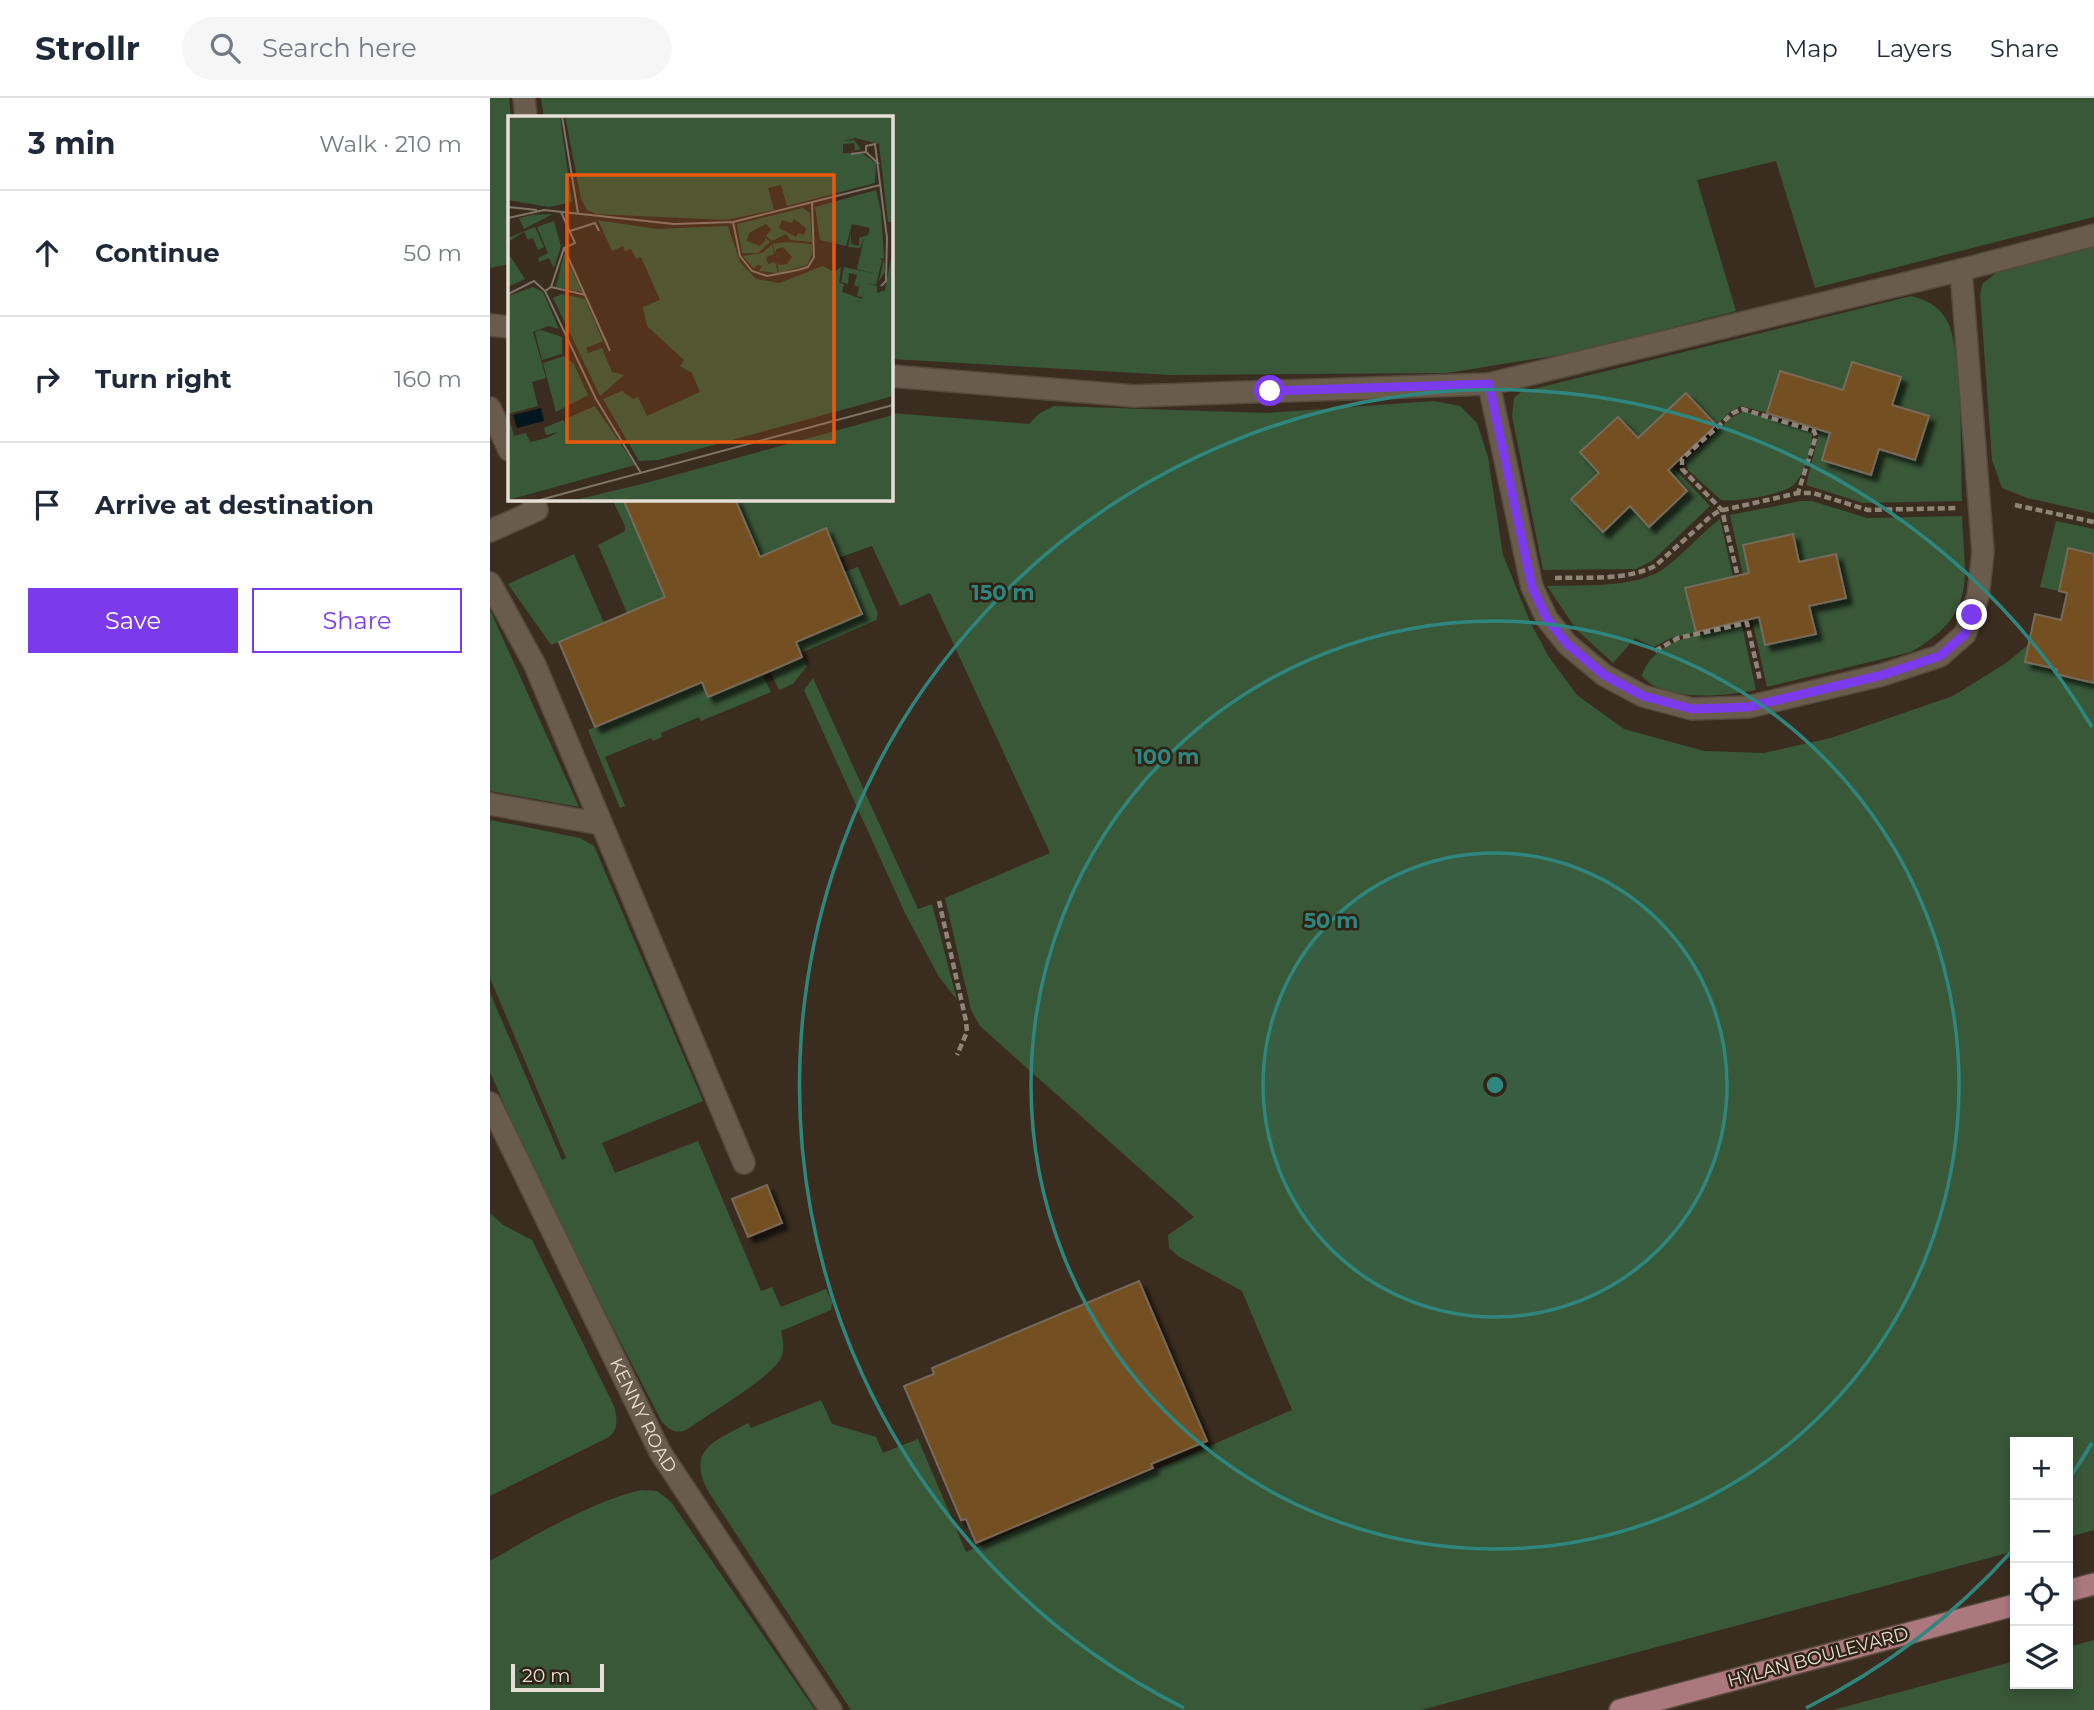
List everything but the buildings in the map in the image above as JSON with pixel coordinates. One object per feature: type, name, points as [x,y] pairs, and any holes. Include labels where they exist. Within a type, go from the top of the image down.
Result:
[{"type":"main road","points":[[2073,1590],[2094,1584]]},
{"type":"main road","name":"HYLAN BOULEVARD","points":[[1620,1710],[2010,1606]]},
{"type":"lane","points":[[524,98],[526,116]]},
{"type":"lane","points":[[892,376],[1134,396],[1489,384],[1961,270],[2094,235]]},
{"type":"lane","points":[[1489,384],[1532,587],[1547,619],[1567,644],[1604,675],[1643,696],[1692,709],[1748,707],[1869,678],[1940,656],[1965,634],[1978,596],[1983,552],[1961,270]]},
{"type":"lane","points":[[490,325],[508,327]]},
{"type":"lane","points":[[490,408],[508,442]]},
{"type":"lane","points":[[490,531],[537,510],[532,500]]},
{"type":"lane","points":[[490,583],[535,665],[744,1163]]},
{"type":"lane","points":[[490,804],[601,824]]},
{"type":"lane","name":"KENNY ROAD","points":[[490,1103],[660,1452],[831,1710]]},
{"type":"path","points":[[1737,573],[1722,510],[1682,469],[1681,463],[1685,456],[1742,409],[1814,431],[1815,440],[1798,493]]},
{"type":"path","points":[[1547,578],[1617,576],[1644,571],[1655,566],[1710,517],[1722,510],[1798,493],[1812,493],[1868,510],[1960,508]]},
{"type":"path","points":[[2015,505],[2094,522]]},
{"type":"path","points":[[1655,650],[1678,638],[1747,623],[1762,688]]},
{"type":"path","points":[[939,901],[967,1021],[967,1032],[957,1055]]},
{"type":"green space","points":[[490,98],[509,98],[508,264],[490,268]]},
{"type":"green space","points":[[541,98],[2094,98],[2094,217],[1815,288],[1776,161],[1697,180],[1736,311],[1572,353],[1447,373],[1171,375],[892,359],[892,116],[544,116]]},
{"type":"green space","points":[[2094,245],[2094,513],[2027,498],[2002,488],[1992,460],[1980,294],[1983,283],[2003,268]]},
{"type":"green space","points":[[1911,296],[1927,301],[1939,310],[1952,332],[1960,406],[1962,501],[1863,503],[1806,485],[1820,429],[1830,433],[1822,460],[1870,475],[1879,449],[1915,460],[1929,416],[1892,405],[1900,378],[1843,390],[1781,371],[1767,413],[1741,406],[1716,425],[1686,394],[1638,438],[1617,417],[1580,452],[1599,473],[1571,499],[1602,532],[1630,506],[1650,527],[1687,492],[1668,470],[1672,466],[1710,506],[1652,561],[1636,569],[1543,570],[1512,416],[1514,398],[1521,392]]},
{"type":"green space","points":[[1434,401],[1460,406],[1477,423],[1488,457],[1503,555],[1531,624],[1549,657],[1577,695],[1624,729],[1704,751],[1764,753],[1831,738],[1953,696],[2006,663],[2028,645],[2025,662],[2057,669],[2056,674],[2094,683],[2094,1530],[2073,1536],[2073,1437],[2010,1437],[2010,1552],[1421,1710],[851,1710],[708,1491],[700,1465],[707,1448],[715,1441],[748,1423],[751,1428],[821,1400],[832,1424],[876,1437],[883,1453],[918,1439],[966,1552],[1292,1410],[1242,1291],[1178,1256],[1169,1248],[1168,1235],[1194,1217],[980,1026],[971,1010],[945,898],[1050,853],[930,593],[900,606],[872,546],[838,558],[825,529],[760,557],[735,500],[892,500],[892,413],[1029,424],[1040,413],[1054,406],[1267,413]]},
{"type":"green space","points":[[1745,411],[1812,434],[1809,455],[1804,470],[1792,486],[1758,497],[1721,500],[1688,470],[1685,461],[1732,417]]},
{"type":"green space","points":[[612,500],[623,500],[665,597],[627,613],[598,545],[625,531]]},
{"type":"green space","points":[[1812,501],[1867,518],[1962,516],[1965,578],[1957,609],[1947,624],[1911,652],[1767,687],[1752,619],[1759,617],[1766,645],[1815,634],[1809,606],[1846,597],[1836,554],[1799,562],[1793,535],[1743,545],[1749,573],[1743,575],[1730,515]]},
{"type":"green space","points":[[1720,519],[1733,577],[1686,588],[1696,632],[1671,638],[1654,647],[1635,638],[1613,663],[1576,629],[1547,586],[1622,583],[1650,576],[1670,564]]},
{"type":"green space","points":[[2056,521],[2094,529],[2094,554],[2068,548],[2059,591],[2040,587]]},
{"type":"green space","points":[[574,554],[604,623],[551,645],[508,584]]},
{"type":"green space","points":[[858,567],[878,614],[876,620],[801,653],[796,642],[844,572]]},
{"type":"green space","points":[[490,610],[579,807],[490,791]]},
{"type":"green space","points":[[1742,626],[1756,690],[1713,695],[1680,694],[1652,685],[1642,676],[1658,652],[1670,644],[1698,634]]},
{"type":"green space","points":[[802,657],[807,666],[793,684],[779,690],[770,671]]},
{"type":"green space","points":[[762,674],[771,692],[701,721],[699,717],[661,733],[662,737],[653,741],[651,738],[605,757],[625,806],[620,808],[588,730],[702,682],[708,696]]},
{"type":"green space","points":[[813,678],[918,909],[932,904],[957,1000],[939,977],[905,913],[804,690]]},
{"type":"green space","points":[[490,820],[580,838],[594,846],[703,1101],[602,1143],[615,1173],[698,1141],[761,1291],[772,1287],[781,1307],[826,1289],[832,1302],[831,1310],[781,1331],[783,1351],[775,1366],[686,1430],[672,1430],[662,1422],[543,1193],[490,1072],[490,993],[562,1160],[566,1158],[490,978]]},
{"type":"green space","points":[[490,1213],[503,1225],[532,1240],[614,1406],[616,1423],[609,1437],[490,1496]]},
{"type":"green space","points":[[641,1490],[657,1491],[671,1502],[815,1710],[490,1710],[490,1561],[583,1511]]},
{"type":"green space","points":[[2094,1640],[2094,1710],[1833,1710],[2010,1662],[2010,1689],[2073,1689],[2073,1646]]},
{"type":"route","points":[[1270,391],[1489,384],[1532,587],[1547,619],[1567,644],[1604,675],[1643,696],[1692,709],[1748,707],[1882,675],[1940,656],[1965,634],[1972,615]]}]
